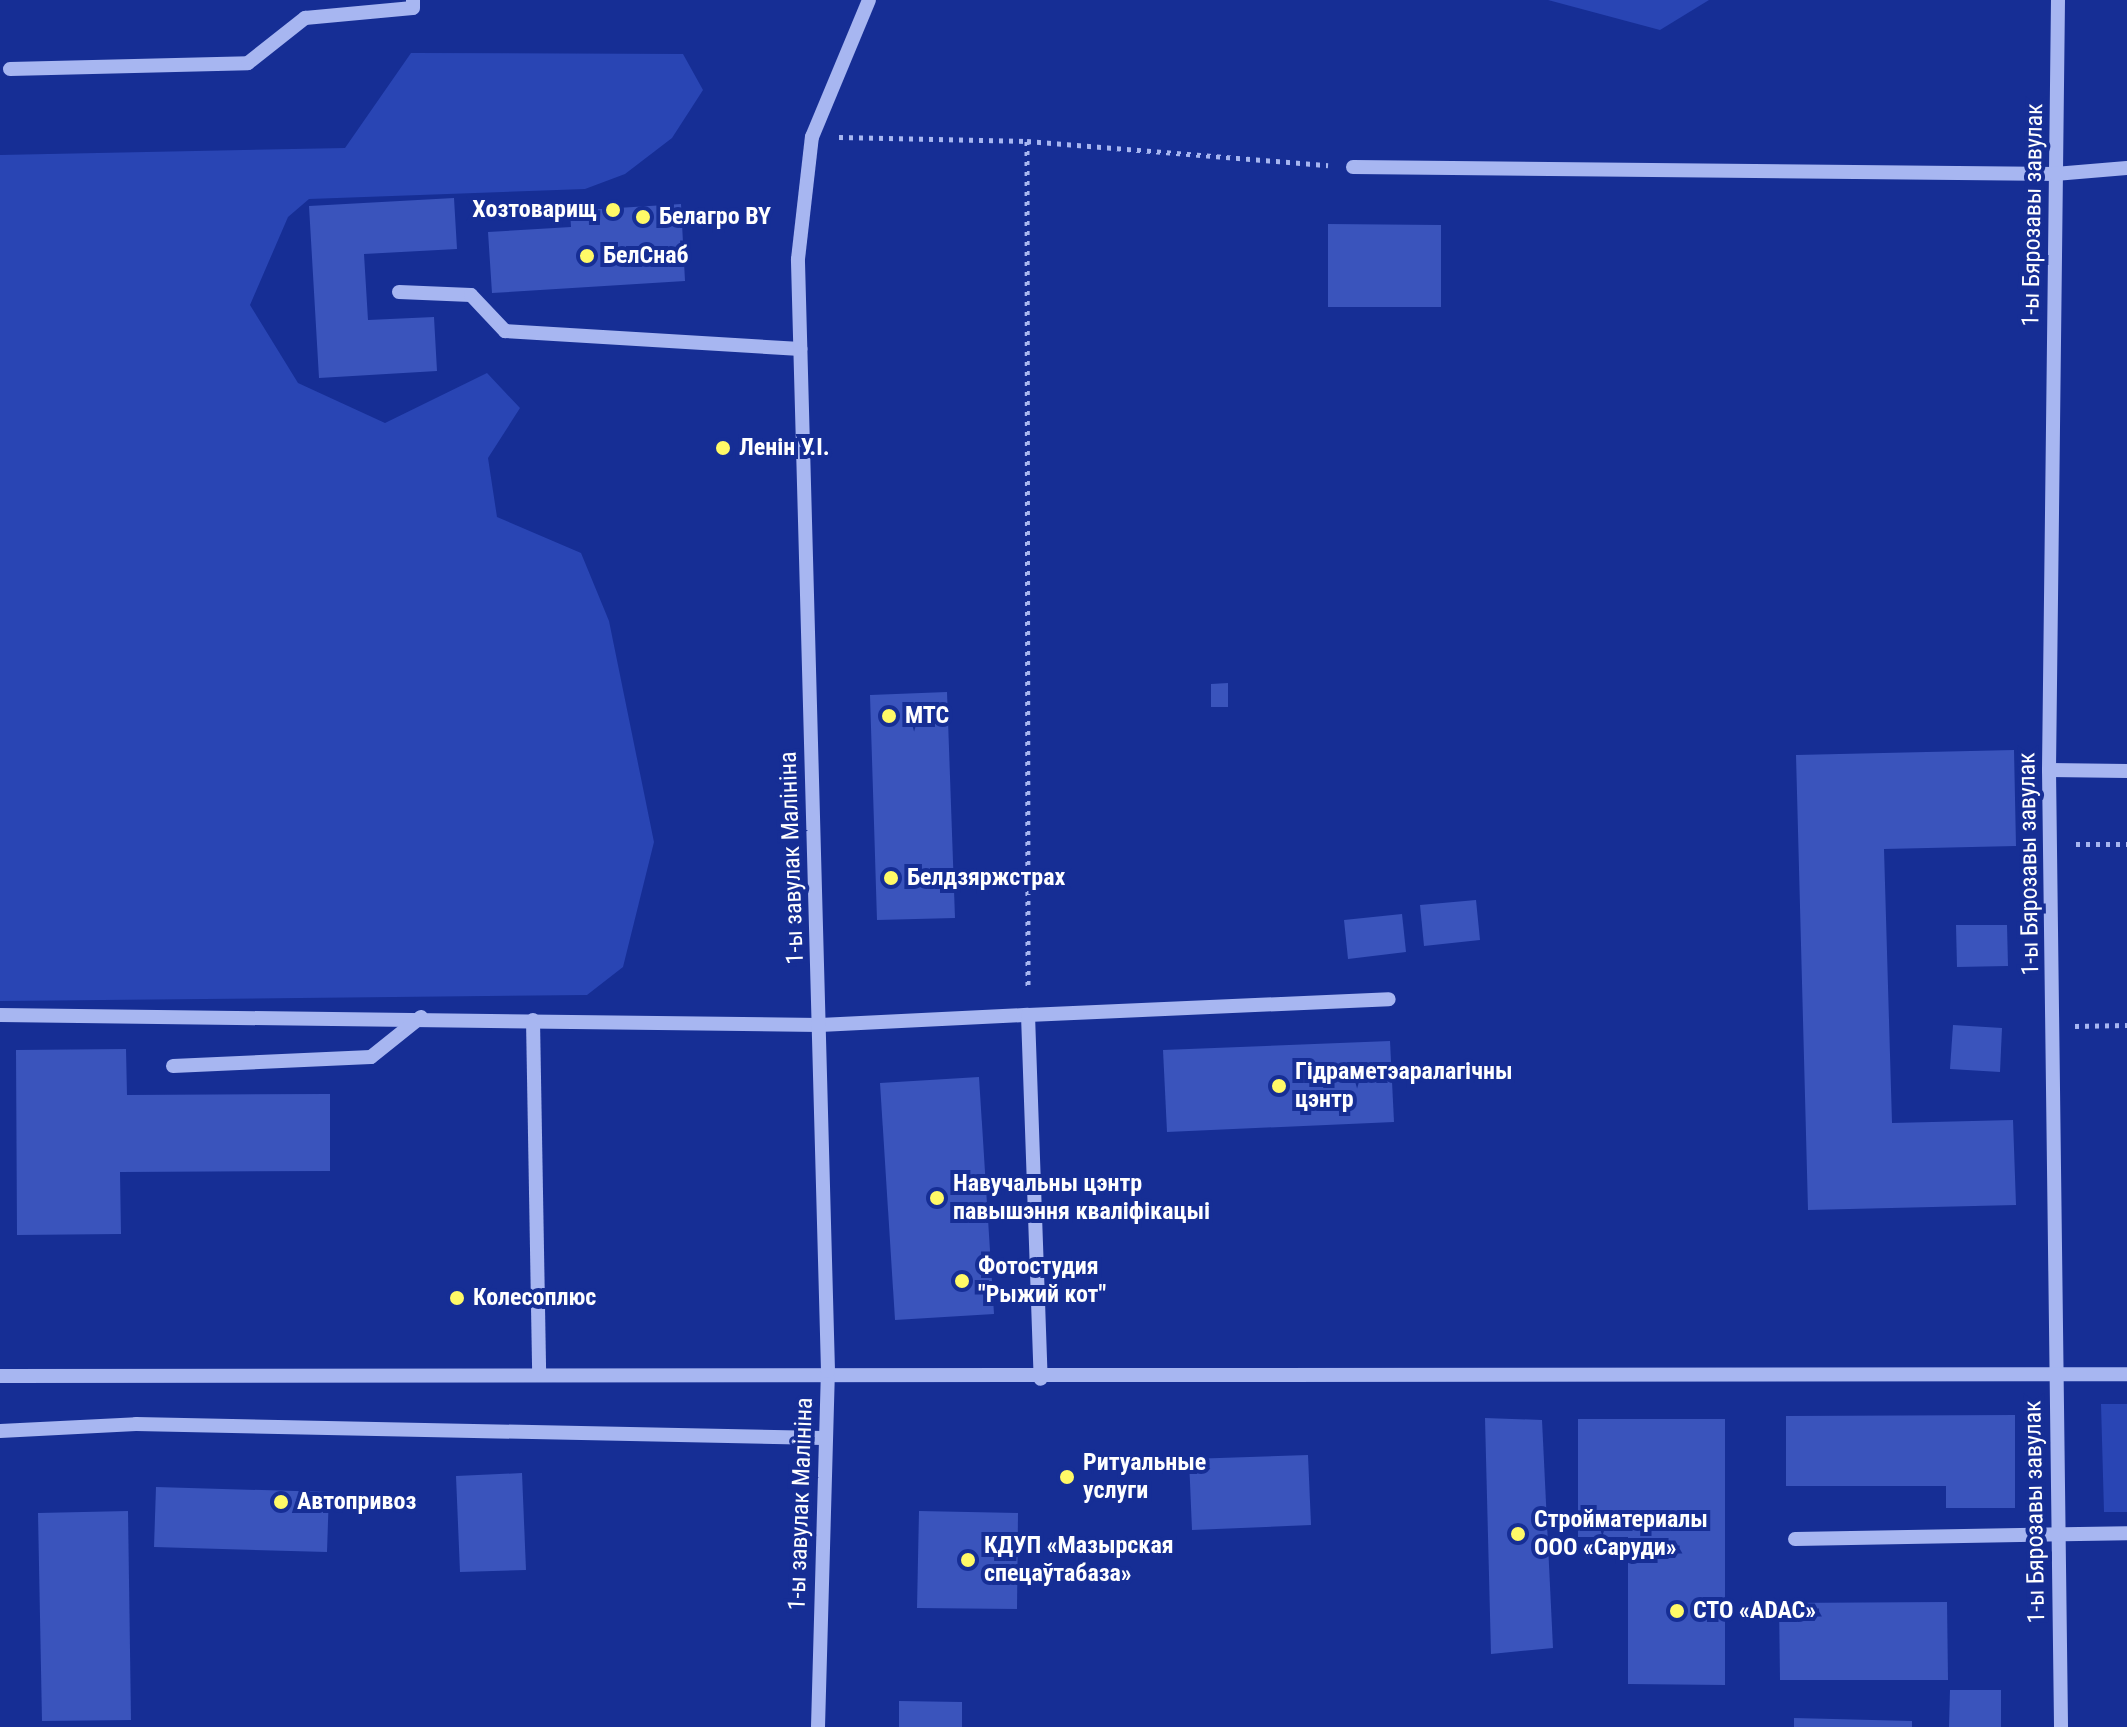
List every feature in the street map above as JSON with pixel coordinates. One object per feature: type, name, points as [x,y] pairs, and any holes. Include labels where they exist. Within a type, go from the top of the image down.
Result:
[{"type":"street","points":[[10,69],[248,63],[305,18],[413,8],[413,0]]},
{"type":"street","name":"1-ы завулак Малініна","points":[[818,1727],[823,1438],[828,1371],[800,349],[800,199],[812,137],[869,0]]},
{"type":"street","name":"1-ы Бярозавы завулак","points":[[2058,0],[2049,770],[2054,1027],[2054,1372],[2060,1535],[2061,1727]]},
{"type":"street","points":[[1353,167],[2055,174],[2127,168]]},
{"type":"street","points":[[399,292],[471,295],[505,331],[800,349]]},
{"type":"street","points":[[2049,770],[2127,771]]},
{"type":"street","points":[[0,1015],[421,1017],[820,1025],[1389,999]]},
{"type":"street","points":[[1028,1015],[1041,1379]]},
{"type":"street","points":[[173,1066],[371,1057],[421,1017]]},
{"type":"street","points":[[533,1020],[539,1372]]},
{"type":"street","points":[[0,1376],[828,1371],[1041,1379],[2127,1374]]},
{"type":"street","points":[[0,1431],[136,1424],[823,1438]]},
{"type":"street","points":[[1795,1539],[2127,1533]]},
{"type":"path","points":[[812,137],[1027,141],[1353,167]]},
{"type":"path","points":[[1027,141],[1028,1015]]},
{"type":"path","points":[[2051,844],[2127,844]]},
{"type":"path","points":[[2054,1027],[2127,1025]]},
{"type":"shaded area","points":[[1548,0],[1709,0],[1660,30]]},
{"type":"shaded area","points":[[411,53],[683,54],[703,90],[672,138],[625,174],[585,189],[309,199],[288,217],[250,305],[298,383],[385,423],[487,373],[520,408],[488,458],[497,517],[581,553],[609,621],[654,842],[623,967],[587,995],[0,1001],[0,155],[345,148]]},
{"type":"shaded area","points":[[2101,1404],[2127,1404],[2127,1512],[2104,1512]]},
{"type":"building","points":[[454,198],[457,249],[364,254],[368,320],[434,317],[437,371],[319,378],[309,206]]},
{"type":"building","name":"БелСнаб","points":[[681,204],[685,281],[492,293],[488,232],[571,227],[570,211]]},
{"type":"building","points":[[1328,224],[1441,225],[1441,307],[1328,307]]},
{"type":"building","points":[[1228,683],[1228,707],[1211,707],[1211,684]]},
{"type":"building","points":[[947,692],[955,918],[877,920],[870,695]]},
{"type":"building","points":[[2014,750],[2016,846],[1884,849],[1892,1123],[2013,1120],[2016,1205],[1808,1210],[1796,755]]},
{"type":"building","points":[[1476,900],[1480,940],[1424,946],[1420,905]]},
{"type":"building","points":[[1402,914],[1406,952],[1348,959],[1344,920]]},
{"type":"building","points":[[1956,925],[2007,925],[2008,966],[1957,967]]},
{"type":"building","points":[[1953,1025],[2002,1028],[2000,1072],[1950,1069]]},
{"type":"building","name":"Гідраметэаралагічны цэнтр","points":[[1390,1041],[1394,1122],[1167,1132],[1163,1050]]},
{"type":"building","points":[[126,1049],[127,1095],[330,1094],[330,1171],[120,1172],[121,1234],[17,1235],[16,1050]]},
{"type":"building","name":"Навучальны цэнтр павышэння кваліфікацыі","points":[[979,1077],[994,1314],[895,1320],[880,1083]]},
{"type":"building","points":[[2015,1415],[2015,1508],[1946,1508],[1946,1486],[1786,1486],[1786,1416]]},
{"type":"building","name":"Стройматериалы ООО «Саруди»","points":[[1485,1418],[1542,1420],[1553,1648],[1491,1654]]},
{"type":"building","name":"СТО «ADAC»","points":[[1578,1419],[1725,1419],[1725,1685],[1628,1684],[1628,1537],[1578,1537]]},
{"type":"building","points":[[1308,1455],[1311,1525],[1192,1530],[1189,1459]]},
{"type":"building","points":[[522,1473],[526,1570],[460,1572],[456,1476]]},
{"type":"building","points":[[156,1487],[329,1492],[327,1552],[154,1547]]},
{"type":"building","points":[[128,1511],[131,1720],[42,1721],[38,1513]]},
{"type":"building","name":"КДУП «Мазырская спецаўтабаза»","points":[[919,1511],[1018,1513],[1017,1609],[917,1608]]},
{"type":"building","points":[[1947,1602],[1948,1680],[1780,1680],[1779,1603]]},
{"type":"building","points":[[1950,1690],[2001,1690],[2001,1727],[1949,1727]]},
{"type":"building","points":[[899,1701],[962,1702],[962,1727],[899,1727]]},
{"type":"building","points":[[1794,1718],[1912,1721],[1912,1727],[1794,1727]]},
{"type":"place","name":"Хозтоварищ","points":[[613,210]]},
{"type":"place","name":"Белагро BY","points":[[643,217]]},
{"type":"place","name":"БелСнаб","points":[[587,256]]},
{"type":"place","name":"Ленін У.І.","points":[[723,448]]},
{"type":"place","name":"МТС","points":[[889,716]]},
{"type":"place","name":"Белдзяржстрах","points":[[891,878]]},
{"type":"place","name":"Гідраметэаралагічны цэнтр","points":[[1279,1086]]},
{"type":"place","name":"Навучальны цэнтр павышэння кваліфікацыі","points":[[937,1198]]},
{"type":"place","name":"Фотостудия \"Рыжий кот\"","points":[[962,1281]]},
{"type":"place","name":"Колесоплюс","points":[[457,1298]]},
{"type":"place","name":"Ритуальные услуги","points":[[1067,1477]]},
{"type":"place","name":"Автопривоз","points":[[281,1502]]},
{"type":"place","name":"Стройматериалы ООО «Саруди»","points":[[1518,1534]]},
{"type":"place","name":"КДУП «Мазырская спецаўтабаза»","points":[[968,1560]]},
{"type":"place","name":"СТО «ADAC»","points":[[1677,1611]]}]
